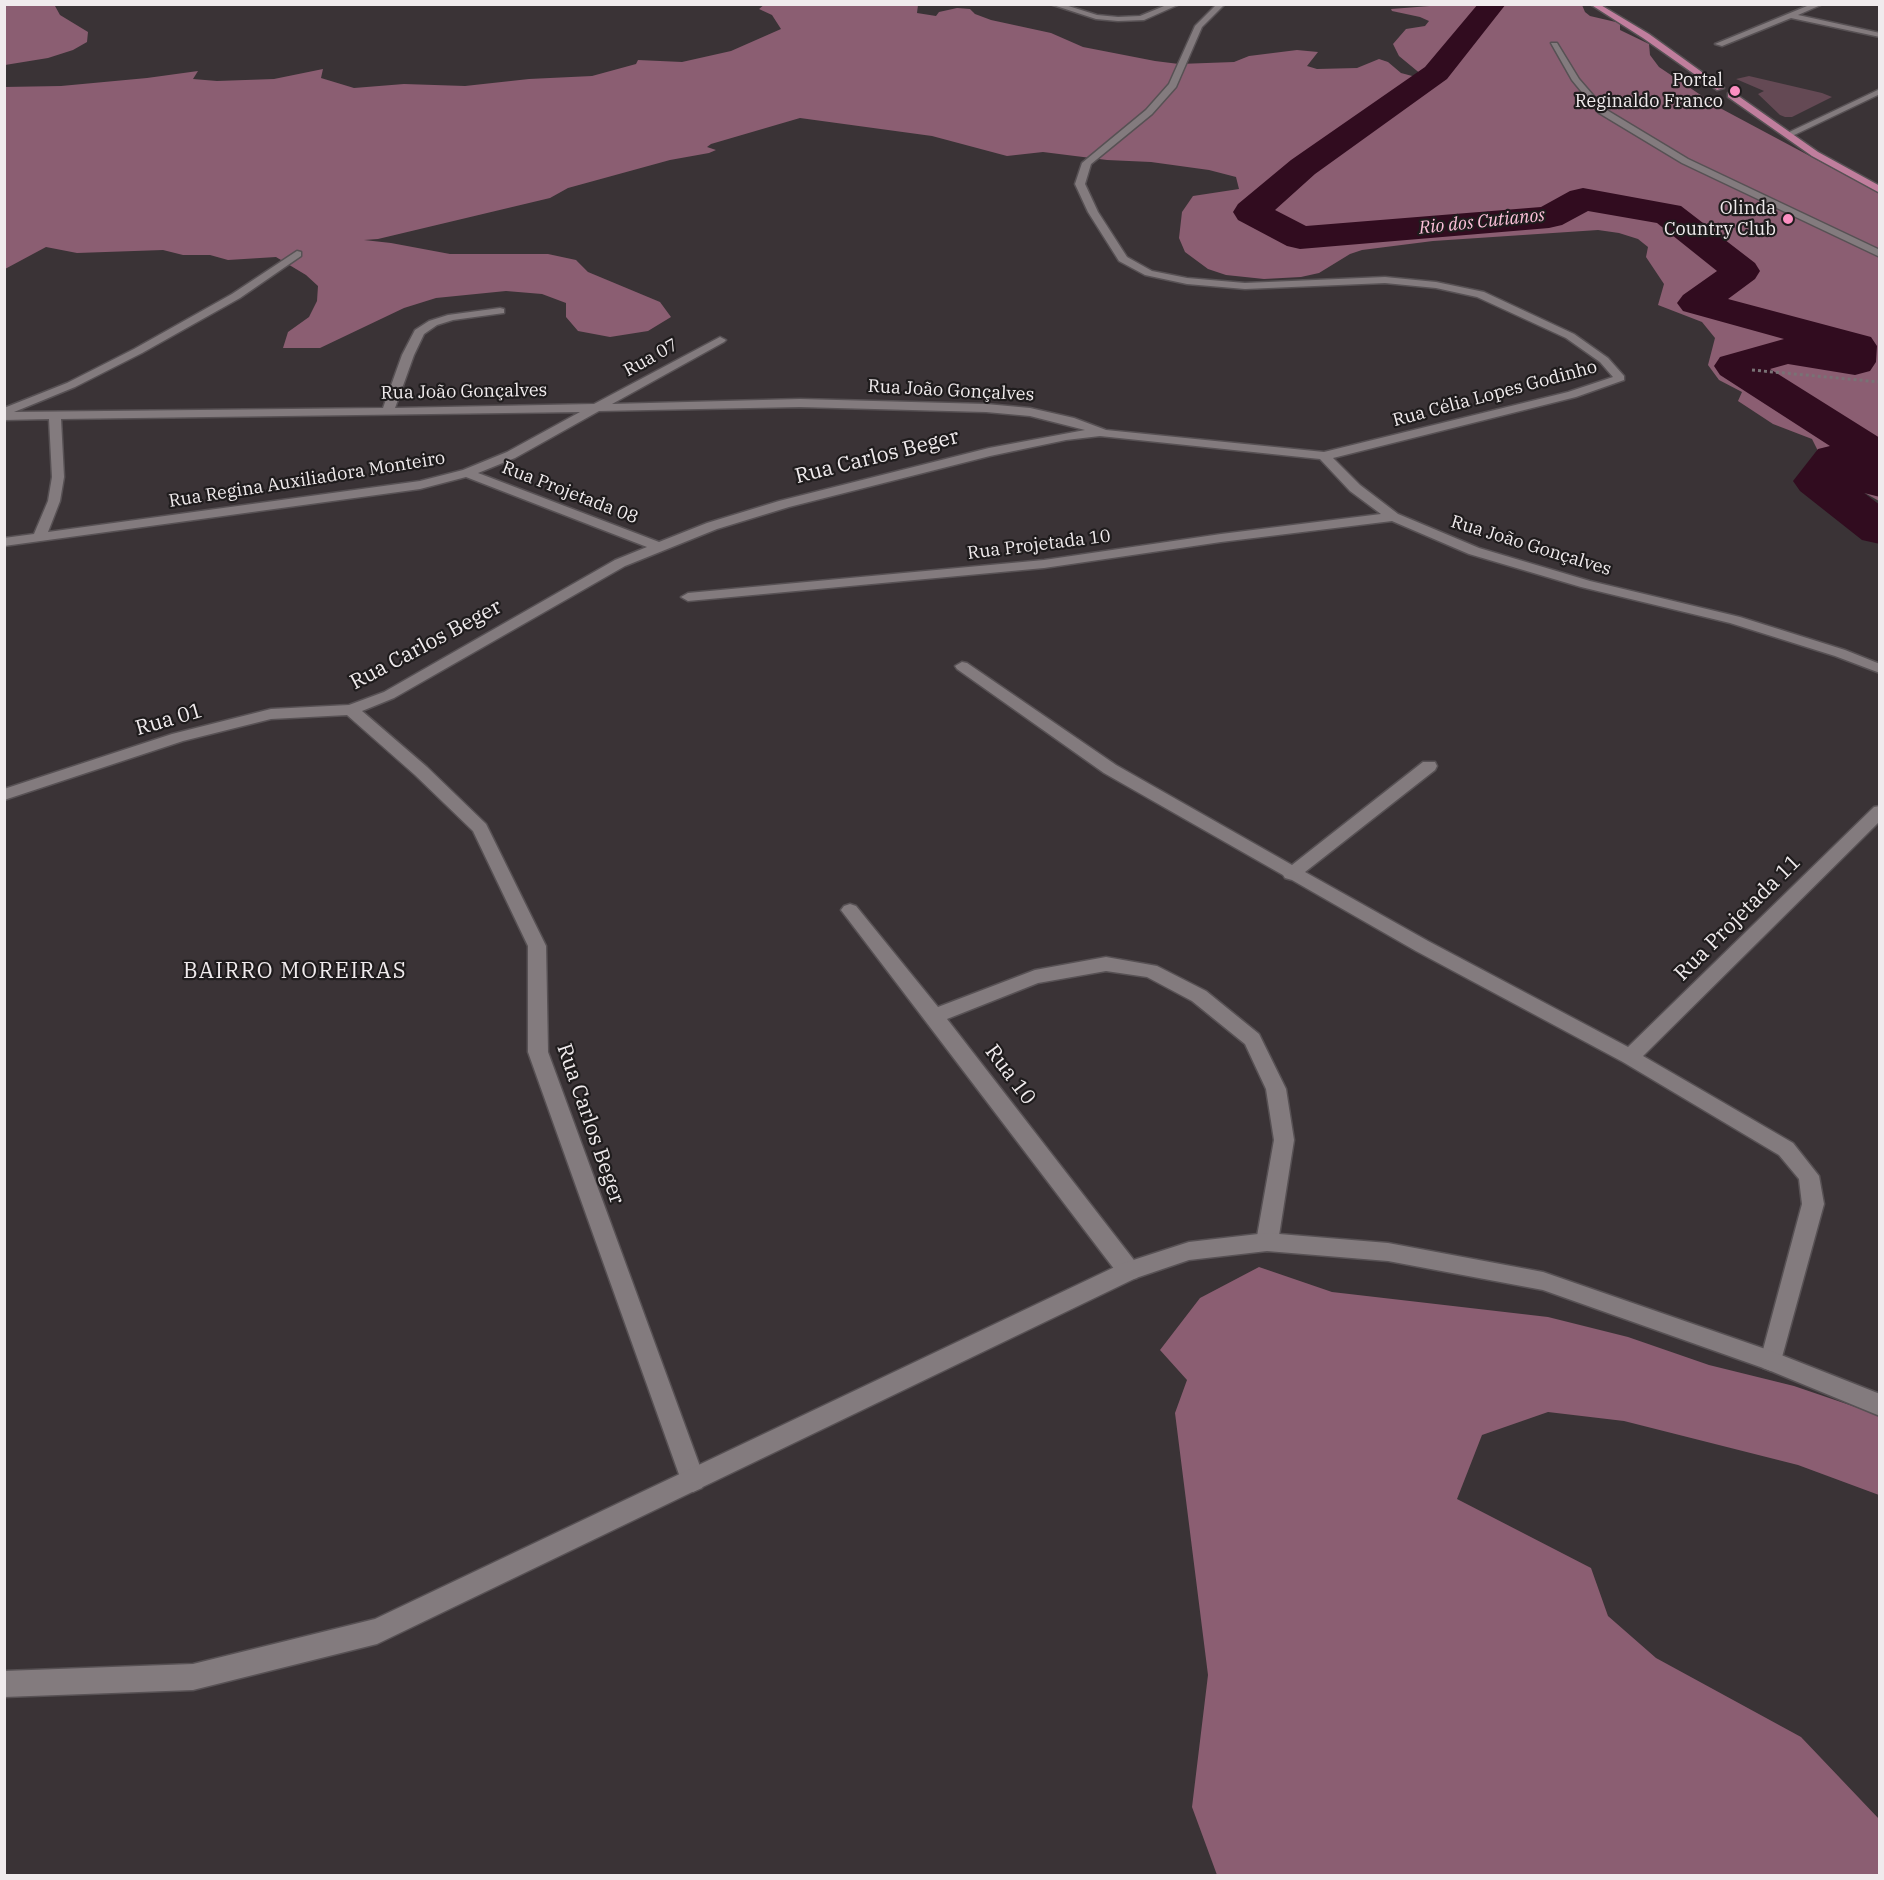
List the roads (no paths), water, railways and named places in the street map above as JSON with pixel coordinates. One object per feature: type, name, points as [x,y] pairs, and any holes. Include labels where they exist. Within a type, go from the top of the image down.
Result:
[{"type":"main road","points":[[1593,4],[1654,41],[1720,88]]},
{"type":"main road","points":[[1731,95],[1815,154],[1880,190]]},
{"type":"street","points":[[1059,5],[1096,17],[1118,20],[1141,18],[1177,4]]},
{"type":"street","name":"Rua Célia Lopes Godinho","points":[[1222,4],[1199,26],[1173,85],[1149,112],[1087,163],[1080,184],[1093,212],[1123,259],[1149,273],[1187,281],[1245,286],[1385,280],[1436,285],[1480,294],[1570,336],[1604,360],[1620,378],[1572,394],[1324,456]]},
{"type":"street","points":[[1719,44],[1820,4]]},
{"type":"street","points":[[1792,16],[1880,35]]},
{"type":"street","points":[[1554,45],[1576,80],[1602,111],[1685,161],[1880,254]]},
{"type":"street","points":[[1786,135],[1880,91]]},
{"type":"street","points":[[4,414],[71,385],[138,351],[236,296],[297,254]]},
{"type":"street","points":[[388,412],[408,355],[419,332],[433,322],[452,317],[500,311]]},
{"type":"street","name":"Rua 07","points":[[600,407],[720,340]]},
{"type":"street","name":"Rua João Gonçalves","points":[[4,414],[55,416],[388,412],[800,403],[986,408],[1030,412],[1070,421],[1104,433],[1324,456],[1355,488],[1393,517],[1474,551],[1586,584],[1735,620],[1840,653],[1880,669]]},
{"type":"street","name":"Rua Regina Auxiliadora Monteiro","points":[[4,542],[420,485],[468,472],[510,455],[600,407]]},
{"type":"street","points":[[39,537],[54,501],[58,477],[55,416]]},
{"type":"street","name":"Rua Carlos Beger","points":[[693,1480],[538,1052],[537,946],[480,828],[422,771],[351,710],[389,696],[620,563],[712,526],[807,498],[989,452],[1066,436],[1104,433]]},
{"type":"street","name":"Rua Projetada 08","points":[[468,472],[659,547]]},
{"type":"street","name":"Rua Projetada 10","points":[[688,597],[1044,564],[1221,538],[1393,517]]},
{"type":"street","points":[[962,666],[1110,770],[1291,874],[1630,1057],[1786,1149],[1809,1176],[1813,1204],[1771,1361]]},
{"type":"street","name":"Rua 01","points":[[4,795],[178,737],[271,714],[351,710]]},
{"type":"street","points":[[1291,874],[1429,766]]},
{"type":"street","name":"Rua Projetada 11","points":[[1630,1057],[1880,812]]},
{"type":"street","name":"Rua 10","points":[[850,910],[1129,1271]]},
{"type":"street","points":[[934,1016],[1035,977],[1106,964],[1151,971],[1199,996],[1252,1039],[1276,1089],[1284,1140],[1267,1242]]},
{"type":"street","points":[[4,1684],[193,1677],[377,1631],[1129,1271],[1189,1251],[1267,1242],[1388,1252],[1543,1281],[1771,1361],[1880,1405]]},
{"type":"waterway","name":"Rio dos Cutianos","points":[[1493,4],[1436,73],[1303,167],[1251,212],[1300,238],[1549,217],[1583,199],[1668,214],[1741,271],[1697,303],[1856,346],[1855,362],[1787,351],[1735,366],[1880,458]]},
{"type":"waterway","name":"Rio dos Cutianos","points":[[1880,483],[1834,459],[1817,481],[1880,529]]},
{"type":"place","name":"Portal Reginaldo Franco","points":[[1735,91]]},
{"type":"place","name":"Olinda Country Club","points":[[1788,219]]},
{"type":"district","name":"BAIRRO MOREIRAS","points":[[295,972]]}]
